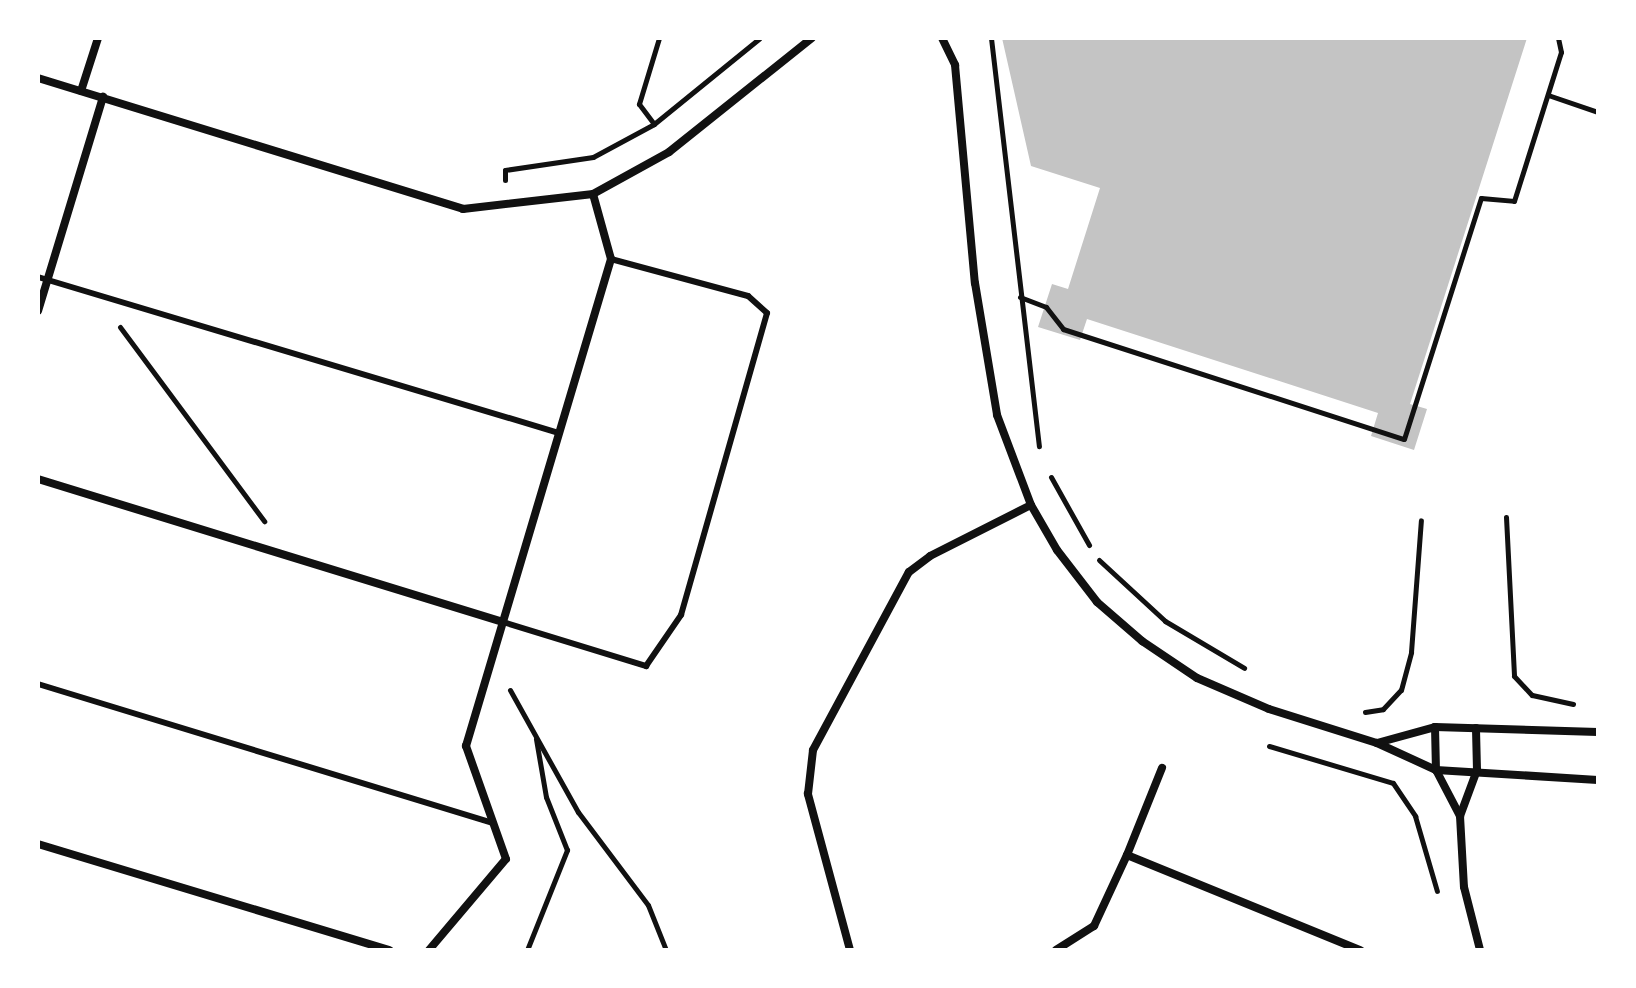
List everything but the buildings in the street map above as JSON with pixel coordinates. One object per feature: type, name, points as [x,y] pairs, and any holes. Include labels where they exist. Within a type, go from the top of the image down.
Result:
[{"type":"street","points":[[81,91],[98,38]]},
{"type":"street","points":[[38,78],[463,209],[593,194],[669,152],[812,38]]},
{"type":"street","points":[[942,38],[955,65],[975,283],[997,415],[1031,505],[1057,550],[1097,602],[1142,641],[1197,678],[1269,709],[1377,743],[1436,770],[1477,770],[1598,780]]},
{"type":"street","points":[[38,311],[103,97]]},
{"type":"street","points":[[429,950],[506,859],[466,746],[611,259],[593,194]]},
{"type":"street","points":[[38,479],[503,622]]},
{"type":"street","points":[[850,950],[808,794],[813,750],[909,572],[930,556],[1031,505]]},
{"type":"street","points":[[1377,743],[1435,727],[1598,732]]},
{"type":"street","points":[[1435,727],[1436,770],[1460,816]]},
{"type":"street","points":[[1476,728],[1477,770],[1460,816],[1464,887],[1480,950]]},
{"type":"street","points":[[1056,950],[1094,926],[1162,768]]},
{"type":"street","points":[[38,844],[389,950]]},
{"type":"street","points":[[1127,855],[1358,950]]},
{"type":"lane","points":[[503,622],[646,666],[681,615],[767,313],[748,296],[611,259]]},
{"type":"lane","points":[[38,277],[559,433]]},
{"type":"lane","points":[[38,684],[493,823]]},
{"type":"path","points":[[654,124],[639,104],[659,38]]},
{"type":"path","points":[[505,205],[505,170],[593,157],[654,124],[760,38]]},
{"type":"path","points":[[991,38],[1040,459]]},
{"type":"path","points":[[1020,297],[1046,307],[1063,329],[1404,439],[1481,198],[1514,201],[1561,52],[1558,38]]},
{"type":"path","points":[[1548,95],[1598,112]]},
{"type":"path","points":[[96,294],[293,558]]},
{"type":"path","points":[[1048,473],[1094,555],[1165,621],[1253,673]]},
{"type":"path","points":[[1506,517],[1514,676],[1532,695],[1577,705]]},
{"type":"path","points":[[1355,711],[1383,709],[1401,690],[1411,652],[1421,520]]},
{"type":"path","points":[[491,663],[578,812],[648,905],[666,950]]},
{"type":"path","points":[[527,950],[567,850],[546,797],[535,734]]},
{"type":"path","points":[[1269,746],[1393,783],[1415,816],[1437,893]]}]
